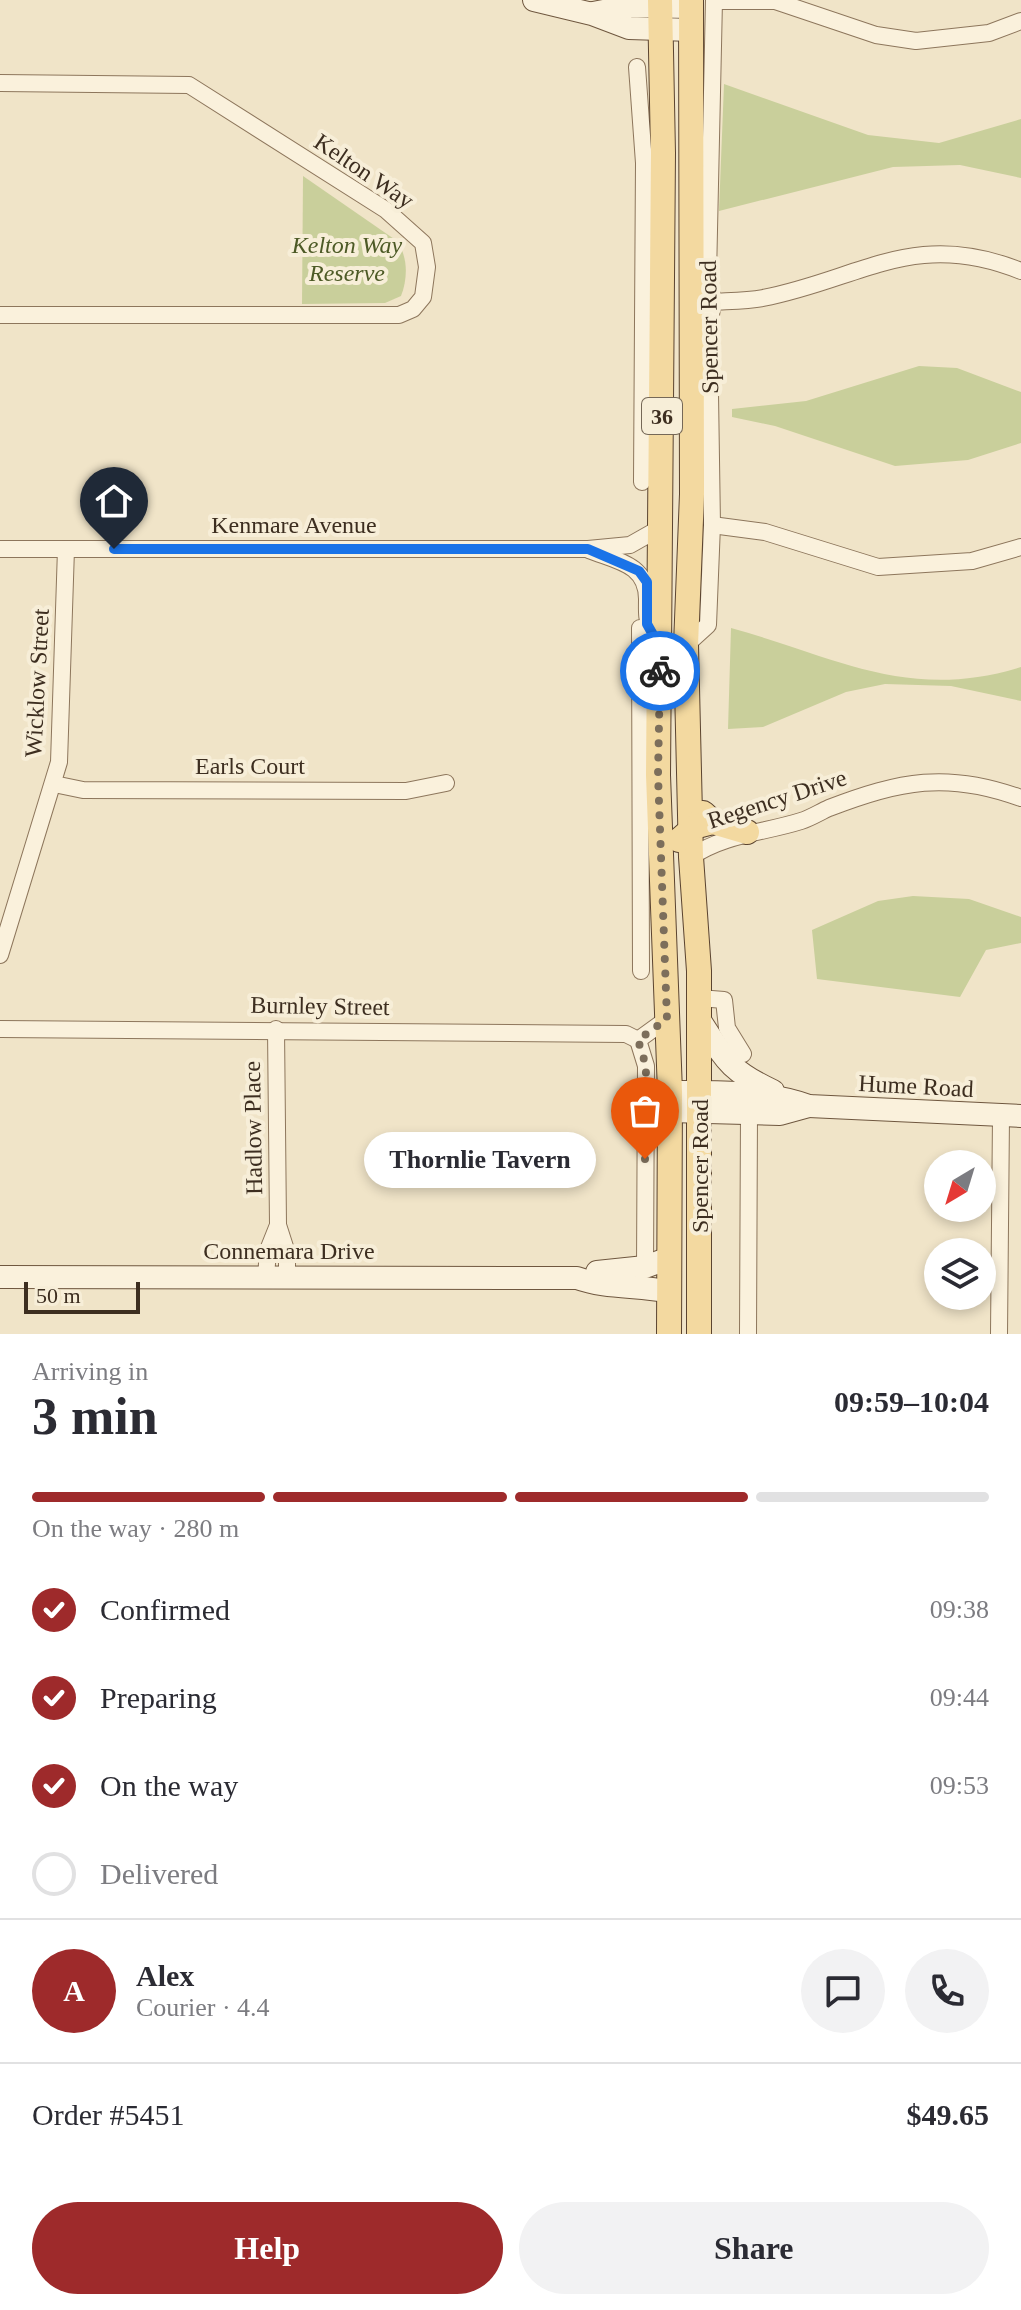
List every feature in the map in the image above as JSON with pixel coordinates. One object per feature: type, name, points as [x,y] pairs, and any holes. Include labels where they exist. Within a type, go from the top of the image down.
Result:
[{"type":"main road","name":"Spencer Road","points":[[698,1332],[699,1009],[691,857],[702,826],[686,645],[702,526],[701,8]]},
{"type":"main road","name":"Spencer Road","points":[[660,12],[654,158],[662,436],[661,649],[649,729],[658,775],[670,1102],[669,1334]]},
{"type":"main road","points":[[649,729],[676,722],[678,559],[702,526]]},
{"type":"main road","points":[[667,1019],[675,988],[670,863],[678,841],[702,826],[747,832]]},
{"type":"street","points":[[534,0],[592,14],[629,28],[660,12],[775,1],[876,35],[916,41],[989,33],[1021,21]]},
{"type":"street","name":"Spencer Road","points":[[701,8],[708,276],[713,302],[709,328],[702,526]]},
{"type":"street","name":"Spencer Road","points":[[637,67],[654,158],[641,415],[642,482]]},
{"type":"street","name":"Kelton Way","points":[[0,83],[189,85],[386,210],[423,243],[427,267],[423,297],[413,309],[399,315],[0,315]]},
{"type":"street","points":[[713,302],[761,299],[886,260],[918,255],[974,258],[1021,271]]},
{"type":"street","points":[[641,415],[662,436]]},
{"type":"street","points":[[702,526],[765,532],[878,567],[972,561],[1021,547]]},
{"type":"street","name":"Kenmare Avenue","points":[[0,549],[588,549],[630,545],[660,528]]},
{"type":"street","name":"Wicklow Street","points":[[0,955],[54,784],[63,733],[66,549]]},
{"type":"street","name":"Kenmare Avenue","points":[[588,549],[639,571],[647,582],[647,624],[661,649]]},
{"type":"street","name":"Spencer Road","points":[[640,628],[649,729],[641,971]]},
{"type":"street","name":"Regency Drive","points":[[691,857],[714,841],[735,839],[747,832],[803,821],[839,805],[910,782],[973,785],[1021,798]]},
{"type":"street","name":"Earls Court","points":[[54,784],[83,790],[406,791],[446,783]]},
{"type":"street","points":[[699,1009],[724,1000],[727,1028],[743,1054]]},
{"type":"street","name":"Hume Road","points":[[699,1009],[726,1063],[743,1077],[798,1102]]},
{"type":"street","points":[[645,1267],[646,1066],[638,1040],[667,1019]]},
{"type":"street","name":"Burnley Street","points":[[0,1029],[626,1034],[638,1040]]},
{"type":"street","name":"Hadlow Place","points":[[276,1029],[278,1225],[268,1250],[277,1277]]},
{"type":"street","name":"Hume Road","points":[[670,1102],[798,1102],[1011,1116]]},
{"type":"street","name":"Hume Road","points":[[700,1102],[749,1113],[780,1114],[798,1102]]},
{"type":"street","name":"Spencer Road","points":[[748,1334],[749,1113]]},
{"type":"street","points":[[999,1334],[1011,1116]]},
{"type":"street","name":"Connemara Drive","points":[[577,1278],[594,1272],[645,1267],[669,1258]]},
{"type":"street","name":"Connemara Drive","points":[[0,1277],[577,1278],[595,1284],[647,1287],[670,1292]]},
{"type":"green space","points":[[724,84],[868,135],[939,143],[1021,119],[1021,178],[960,165],[893,167],[719,211]]},
{"type":"green space","name":"Kelton Way Reserve","points":[[303,176],[397,241],[406,268],[401,296],[385,303],[302,304]]},
{"type":"green space","points":[[919,366],[957,368],[1021,392],[1021,443],[968,460],[895,466],[775,426],[732,417],[732,409],[806,401]]},
{"type":"green space","points":[[731,628],[873,672],[907,678],[943,680],[980,677],[1021,667],[1021,701],[951,686],[885,684],[846,692],[763,727],[728,729]]},
{"type":"green space","points":[[913,896],[969,899],[1021,917],[1021,943],[986,950],[960,997],[817,979],[812,930],[878,901]]},
{"type":"way so far","points":[[645,1159],[646,1066],[638,1040],[667,1019],[658,775],[660,671]]},
{"type":"place","name":"Thornlie Tavern","points":[[645,1159]]},
{"type":"route","points":[[114,549],[588,549],[639,571],[647,582],[647,624],[661,649],[660,671]]}]
